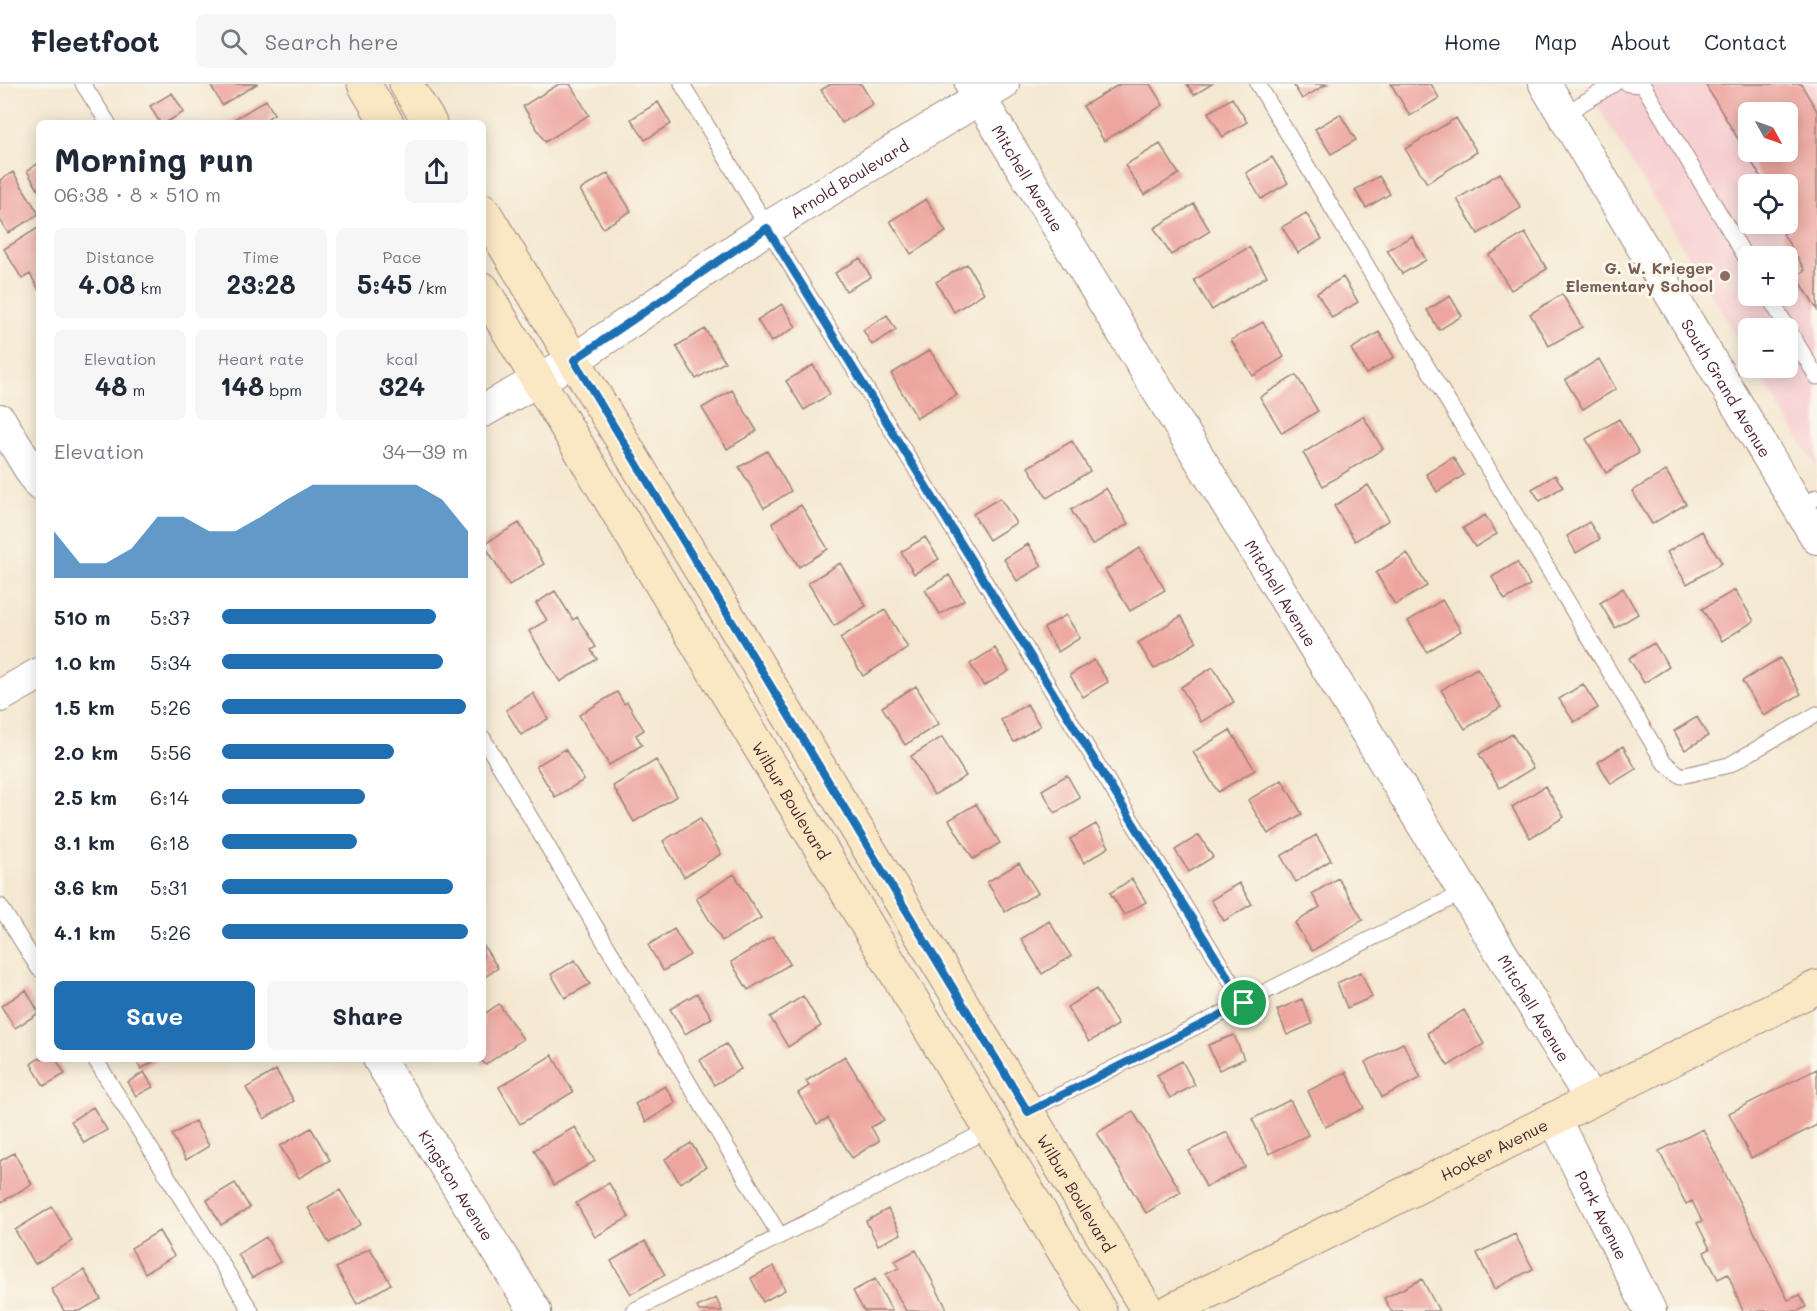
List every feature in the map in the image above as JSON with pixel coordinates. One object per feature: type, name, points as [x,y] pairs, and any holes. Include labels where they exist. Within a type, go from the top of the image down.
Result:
[{"type":"street","points":[[364,84],[385,120]]},
{"type":"street","points":[[406,84],[428,120]]},
{"type":"street","name":"South Grand Avenue","points":[[1545,84],[1808,503],[1817,538]]},
{"type":"street","name":"Arnold Boulevard","points":[[486,409],[574,360],[767,228],[984,89]]},
{"type":"street","name":"Mitchell Avenue","points":[[984,89],[1464,892],[1591,1100]]},
{"type":"street","name":"Wilbur Boulevard","points":[[486,215],[1148,1311]]},
{"type":"street","name":"Wilbur Boulevard","points":[[486,294],[535,380],[1100,1311]]},
{"type":"street","points":[[0,420],[36,479]]},
{"type":"street","points":[[0,696],[36,676]]},
{"type":"street","name":"Hooker Avenue","points":[[1170,1311],[1817,987]]},
{"type":"street","name":"Kingston Avenue","points":[[381,1062],[535,1311]]},
{"type":"street","name":"Park Avenue","points":[[1554,1118],[1650,1311]]},
{"type":"lane","points":[[83,84],[106,120]]},
{"type":"lane","points":[[682,84],[767,228],[1244,1003]]},
{"type":"lane","points":[[1258,84],[1663,761],[1681,776],[1729,765],[1817,714]]},
{"type":"lane","points":[[1563,115],[1614,84]]},
{"type":"lane","points":[[1628,84],[1643,85],[1739,246]]},
{"type":"lane","points":[[1798,346],[1817,377]]},
{"type":"lane","points":[[486,743],[780,1236]]},
{"type":"lane","points":[[1028,1112],[1464,892]]},
{"type":"lane","points":[[0,906],[36,964]]},
{"type":"lane","points":[[97,1062],[251,1311]]},
{"type":"lane","points":[[633,1311],[990,1129]]},
{"type":"shaded area","name":"G. W. Krieger Elementary School","points":[[1584,84],[1817,84],[1817,468],[1762,378],[1798,378],[1798,318],[1738,318],[1738,338]]},
{"type":"building","points":[[210,84],[257,84],[222,105]]},
{"type":"building","points":[[559,84],[570,84],[589,115],[545,142],[523,106]]},
{"type":"building","points":[[831,84],[861,84],[873,104],[842,123],[821,90]]},
{"type":"building","points":[[1120,84],[1150,84],[1163,105],[1104,141],[1083,106]]},
{"type":"building","points":[[1187,84],[1212,84],[1194,95]]},
{"type":"building","points":[[1293,84],[1327,84],[1302,99]]},
{"type":"building","points":[[1391,84],[1431,84],[1439,98],[1410,116]]},
{"type":"building","points":[[1705,84],[1801,84],[1817,111],[1817,310],[1798,278],[1805,270],[1798,259],[1798,246],[1790,246],[1783,234],[1798,234],[1798,174],[1759,174],[1752,162],[1798,162],[1798,102],[1738,102],[1738,139]]},
{"type":"building","points":[[172,93],[184,112],[170,120],[158,120],[150,106]]},
{"type":"building","points":[[1232,98],[1247,122],[1223,137],[1208,113]]},
{"type":"building","points":[[266,100],[274,114],[268,118],[269,120],[233,120]]},
{"type":"building","points":[[658,102],[671,124],[645,140],[631,119]]},
{"type":"building","points":[[1340,114],[1356,140],[1331,154],[1315,129]]},
{"type":"building","points":[[1456,118],[1477,152],[1427,183],[1405,149]]},
{"type":"building","points":[[1160,144],[1179,174],[1144,195],[1125,165]]},
{"type":"building","points":[[1272,157],[1288,183],[1261,199],[1246,173]]},
{"type":"building","points":[[36,165],[36,186],[27,171]]},
{"type":"building","points":[[13,172],[36,209],[36,216],[8,233],[0,219],[0,180]]},
{"type":"building","points":[[608,173],[631,211],[603,228],[580,190]]},
{"type":"building","points":[[1500,173],[1521,208],[1478,234],[1457,199]]},
{"type":"building","points":[[1379,176],[1390,194],[1366,208],[1355,190]]},
{"type":"building","points":[[926,199],[946,232],[911,254],[890,221]]},
{"type":"building","points":[[1194,204],[1210,231],[1171,255],[1154,228]]},
{"type":"building","points":[[1306,213],[1322,239],[1298,253],[1282,227]]},
{"type":"building","points":[[36,229],[36,285],[30,274],[22,279],[4,249]]},
{"type":"building","points":[[1525,233],[1547,269],[1511,290],[1489,255]]},
{"type":"building","points":[[1412,236],[1426,260],[1402,274],[1387,250]]},
{"type":"building","points":[[1249,247],[1267,276],[1212,310],[1194,280]]},
{"type":"building","points":[[860,258],[871,277],[846,291],[835,273]]},
{"type":"building","points":[[967,264],[984,293],[954,312],[936,282]]},
{"type":"building","points":[[1343,277],[1358,302],[1332,318],[1317,293]]},
{"type":"building","points":[[1562,294],[1582,327],[1549,346],[1530,314]]},
{"type":"building","points":[[1450,296],[1462,316],[1439,330],[1427,310]]},
{"type":"building","points":[[782,304],[796,327],[771,342],[757,320]]},
{"type":"building","points":[[887,315],[896,330],[872,345],[863,330]]},
{"type":"building","points":[[1263,322],[1284,357],[1253,376],[1231,340]]},
{"type":"building","points":[[705,329],[725,362],[696,379],[676,346]]},
{"type":"building","points":[[1379,332],[1394,357],[1366,374],[1351,349]]},
{"type":"building","points":[[930,350],[957,395],[917,418],[891,374]]},
{"type":"building","points":[[1599,359],[1616,389],[1583,409],[1565,380]]},
{"type":"building","points":[[813,365],[830,394],[804,410],[786,381]]},
{"type":"building","points":[[1296,375],[1318,411],[1282,433],[1260,397]]},
{"type":"building","points":[[732,390],[757,431],[727,449],[702,408]]},
{"type":"building","points":[[1363,416],[1383,449],[1323,486],[1303,453]]},
{"type":"building","points":[[1619,419],[1639,453],[1606,473],[1586,439]]},
{"type":"building","points":[[1072,441],[1090,471],[1047,498],[1028,467]]},
{"type":"building","points":[[767,451],[791,491],[764,508],[739,467]]},
{"type":"building","points":[[1453,457],[1464,475],[1437,492],[1426,474]]},
{"type":"building","points":[[1666,471],[1686,504],[1652,524],[1632,491]]},
{"type":"building","points":[[1555,475],[1563,487],[1540,501],[1532,489]]},
{"type":"building","points":[[1368,485],[1389,520],[1355,541],[1334,506]]},
{"type":"building","points":[[1106,488],[1128,524],[1092,545],[1071,510]]},
{"type":"building","points":[[1000,498],[1016,523],[989,540],[973,514]]},
{"type":"building","points":[[801,505],[828,549],[799,567],[772,523]]},
{"type":"building","points":[[1485,515],[1497,534],[1475,547],[1463,528]]},
{"type":"building","points":[[1589,522],[1600,539],[1576,553],[1567,536]]},
{"type":"building","points":[[519,523],[544,564],[509,585],[486,547],[486,543]]},
{"type":"building","points":[[1702,531],[1722,563],[1687,584],[1667,552]]},
{"type":"building","points":[[925,537],[939,559],[914,574],[901,552]]},
{"type":"building","points":[[1028,544],[1042,566],[1017,581],[1004,559]]},
{"type":"building","points":[[1140,548],[1165,590],[1130,611],[1105,570]]},
{"type":"building","points":[[1407,553],[1427,586],[1395,605],[1376,573]]},
{"type":"building","points":[[1517,562],[1530,585],[1505,600],[1492,577]]},
{"type":"building","points":[[840,563],[866,606],[834,626],[808,583]]},
{"type":"building","points":[[949,575],[964,600],[940,614],[925,590]]},
{"type":"building","points":[[1623,588],[1638,614],[1615,628],[1600,603]]},
{"type":"building","points":[[1735,590],[1754,621],[1722,641],[1702,609]]},
{"type":"building","points":[[555,591],[573,620],[577,617],[596,647],[591,650],[597,659],[560,682],[529,631],[547,620],[536,603]]},
{"type":"building","points":[[1442,600],[1461,631],[1427,652],[1408,621]]},
{"type":"building","points":[[885,610],[908,648],[863,676],[840,638]]},
{"type":"building","points":[[1066,615],[1080,638],[1058,652],[1044,628]]},
{"type":"building","points":[[1181,616],[1197,642],[1154,669],[1138,643]]},
{"type":"building","points":[[1654,643],[1669,667],[1644,683],[1629,658]]},
{"type":"building","points":[[995,648],[1009,671],[984,686],[970,664]]},
{"type":"building","points":[[1780,658],[1801,694],[1764,716],[1742,681]]},
{"type":"building","points":[[1094,660],[1108,682],[1083,697],[1070,675]]},
{"type":"building","points":[[1213,667],[1234,702],[1201,722],[1181,687]]},
{"type":"building","points":[[1477,668],[1501,707],[1465,729],[1441,690]]},
{"type":"building","points":[[1583,684],[1598,708],[1574,722],[1559,699]]},
{"type":"building","points":[[916,686],[939,724],[905,745],[882,707]]},
{"type":"building","points":[[617,692],[624,704],[627,702],[644,730],[636,735],[642,745],[609,765],[579,715]]},
{"type":"building","points":[[533,693],[548,719],[521,735],[506,710]]},
{"type":"building","points":[[1027,704],[1040,726],[1014,742],[1001,720]]},
{"type":"building","points":[[1697,717],[1708,736],[1685,750],[1674,731]]},
{"type":"building","points":[[1230,730],[1255,770],[1218,792],[1193,752]]},
{"type":"building","points":[[1512,734],[1533,768],[1500,788],[1479,754]]},
{"type":"building","points":[[942,737],[966,776],[934,795],[911,756]]},
{"type":"building","points":[[1623,746],[1636,769],[1611,784],[1598,762]]},
{"type":"building","points":[[565,749],[584,780],[555,797],[536,766]]},
{"type":"building","points":[[656,760],[677,796],[634,822],[613,786]]},
{"type":"building","points":[[1067,775],[1080,798],[1055,813],[1042,790]]},
{"type":"building","points":[[1282,780],[1302,814],[1268,834],[1248,800]]},
{"type":"building","points":[[1545,786],[1564,817],[1530,838],[1512,807]]},
{"type":"building","points":[[976,804],[1000,843],[973,859],[949,820]]},
{"type":"building","points":[[700,818],[721,854],[684,877],[663,841]]},
{"type":"building","points":[[1096,824],[1109,847],[1084,863],[1070,839]]},
{"type":"building","points":[[1199,835],[1213,857],[1189,872],[1175,850]]},
{"type":"building","points":[[1316,835],[1331,860],[1296,882],[1281,856]]},
{"type":"building","points":[[1019,863],[1038,893],[1005,912],[987,882]]},
{"type":"building","points":[[734,874],[761,918],[722,941],[696,898]]},
{"type":"building","points":[[1338,878],[1363,920],[1312,951],[1295,923],[1320,907],[1312,894]]},
{"type":"building","points":[[1132,879],[1146,902],[1124,915],[1110,893]]},
{"type":"building","points":[[1239,883],[1252,904],[1224,921],[1211,900]]},
{"type":"building","points":[[1049,921],[1071,956],[1042,974],[1021,939]]},
{"type":"building","points":[[674,929],[690,955],[663,971],[648,945]]},
{"type":"building","points":[[773,936],[790,964],[748,990],[731,962]]},
{"type":"building","points":[[486,950],[498,968],[486,976]]},
{"type":"building","points":[[575,960],[590,984],[565,998],[551,974]]},
{"type":"building","points":[[1361,972],[1372,997],[1347,1008],[1337,983]]},
{"type":"building","points":[[1096,989],[1118,1025],[1089,1042],[1067,1007]]},
{"type":"building","points":[[26,990],[36,1008],[36,1015],[15,1028],[1,1006]]},
{"type":"building","points":[[697,993],[712,1018],[685,1034],[670,1009]]},
{"type":"building","points":[[803,996],[821,1026],[788,1047],[770,1017]]},
{"type":"building","points":[[1302,999],[1312,1024],[1287,1035],[1277,1010]]},
{"type":"building","points":[[499,1004],[523,1039],[485,1065],[483,1062],[486,1062],[486,1013]]},
{"type":"building","points":[[1464,1010],[1484,1044],[1448,1066],[1427,1033]]},
{"type":"building","points":[[1234,1035],[1244,1059],[1219,1070],[1208,1045]]},
{"type":"building","points":[[1403,1043],[1421,1078],[1382,1097],[1365,1062]]},
{"type":"building","points":[[726,1044],[741,1069],[714,1085],[700,1060]]},
{"type":"building","points":[[552,1055],[573,1092],[520,1124],[499,1087]]},
{"type":"building","points":[[845,1056],[884,1120],[871,1127],[879,1141],[852,1158],[828,1118],[817,1124],[798,1093],[809,1086],[806,1081]]},
{"type":"building","points":[[36,1060],[58,1062],[65,1074],[44,1086],[31,1064]]},
{"type":"building","points":[[1182,1061],[1195,1085],[1170,1098],[1157,1075]]},
{"type":"building","points":[[137,1062],[153,1062],[141,1069]]},
{"type":"building","points":[[1817,1069],[1817,1125],[1751,1158],[1729,1113]]},
{"type":"building","points":[[276,1070],[294,1101],[264,1119],[246,1088]]},
{"type":"building","points":[[144,1072],[153,1087],[136,1096],[128,1082]]},
{"type":"building","points":[[1346,1072],[1364,1108],[1325,1127],[1308,1091]]},
{"type":"building","points":[[665,1086],[676,1103],[646,1122],[635,1104]]},
{"type":"building","points":[[1290,1100],[1308,1135],[1269,1154],[1252,1119]]},
{"type":"building","points":[[93,1107],[107,1130],[84,1143],[71,1121]]},
{"type":"building","points":[[1133,1111],[1181,1192],[1146,1213],[1097,1133]]},
{"type":"building","points":[[195,1121],[209,1146],[186,1160],[172,1135]]},
{"type":"building","points":[[575,1127],[595,1161],[554,1185],[534,1150]]},
{"type":"building","points":[[311,1128],[330,1160],[299,1178],[280,1146]]},
{"type":"building","points":[[1703,1129],[1788,1300],[1800,1295],[1806,1307],[1798,1311],[1743,1311],[1728,1274],[1718,1279],[1704,1252],[1710,1249],[1697,1223],[1702,1221],[1692,1201],[1686,1204],[1659,1151]]},
{"type":"building","points":[[1227,1132],[1245,1167],[1206,1187],[1189,1151]]},
{"type":"building","points":[[691,1143],[706,1167],[680,1183],[665,1159]]},
{"type":"building","points":[[14,1153],[32,1184],[0,1203],[0,1161]]},
{"type":"building","points":[[235,1183],[250,1208],[221,1225],[207,1200]]},
{"type":"building","points":[[609,1183],[629,1217],[595,1237],[576,1203]]},
{"type":"building","points":[[340,1190],[361,1224],[329,1243],[308,1208]]},
{"type":"building","points":[[52,1207],[72,1241],[35,1264],[15,1230]]},
{"type":"building","points":[[888,1209],[901,1234],[878,1245],[866,1221]]},
{"type":"building","points":[[159,1231],[174,1256],[145,1273],[131,1248]]},
{"type":"building","points":[[1515,1234],[1533,1269],[1494,1289],[1477,1253]]},
{"type":"building","points":[[266,1237],[280,1262],[252,1278],[238,1254]]},
{"type":"building","points":[[645,1241],[665,1275],[631,1294],[611,1261]]},
{"type":"building","points":[[370,1248],[391,1284],[357,1304],[336,1268]]},
{"type":"building","points":[[916,1250],[948,1311],[906,1311],[886,1274],[899,1268],[895,1261]]},
{"type":"building","points":[[774,1266],[785,1290],[763,1302],[751,1278]]},
{"type":"building","points":[[84,1270],[101,1299],[80,1311],[64,1311],[51,1289]]},
{"type":"building","points":[[875,1279],[892,1311],[864,1311],[853,1291]]},
{"type":"building","points":[[1422,1279],[1439,1311],[1391,1311],[1384,1298]]},
{"type":"building","points":[[716,1298],[722,1311],[699,1311],[697,1307]]},
{"type":"place","name":"G. W. Krieger Elementary School","points":[[1725,276]]},
{"type":"route","points":[[767,228],[1244,1003],[1028,1112],[574,360],[767,228]]}]
